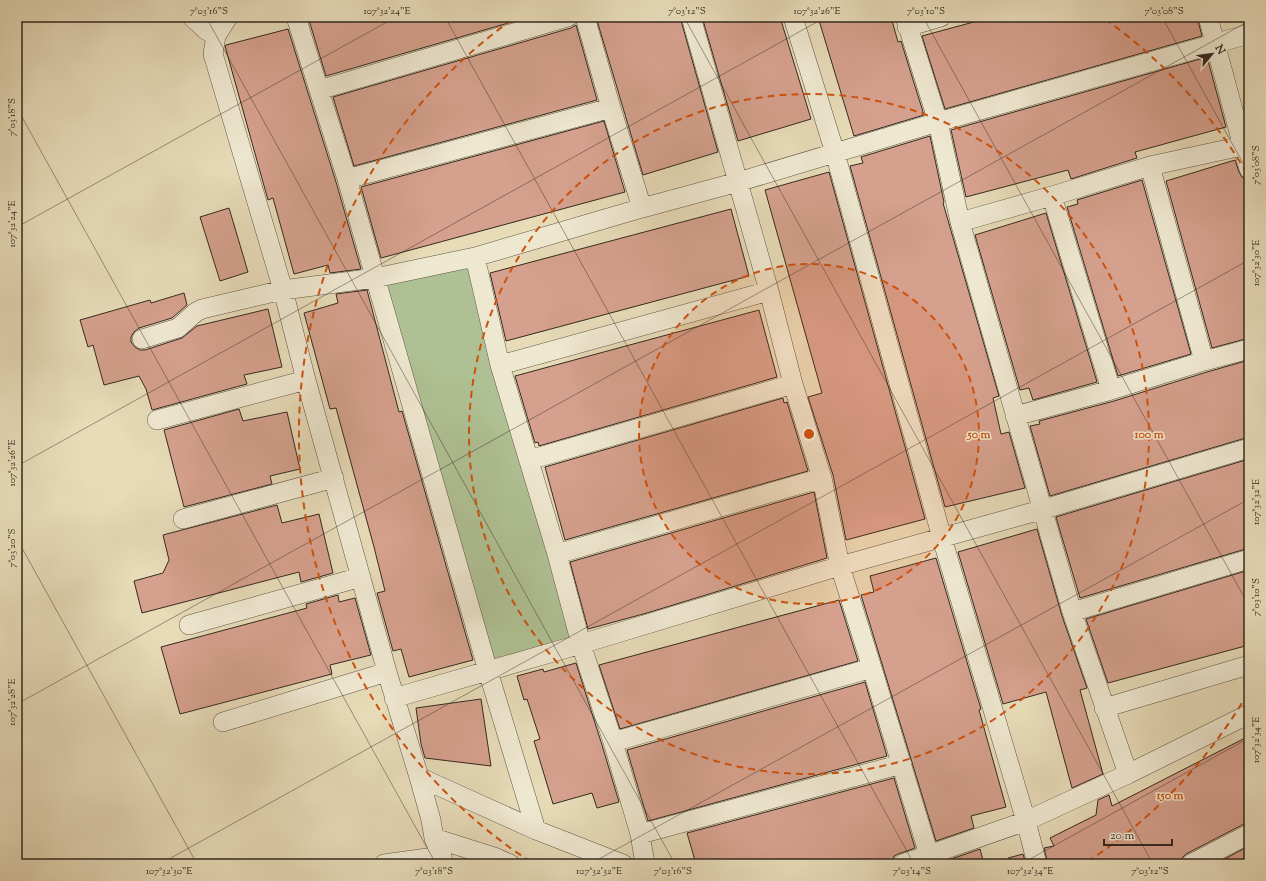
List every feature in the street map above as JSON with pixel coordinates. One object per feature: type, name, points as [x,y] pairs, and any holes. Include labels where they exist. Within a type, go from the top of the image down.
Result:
[{"type":"street","points":[[192,17],[206,30],[216,36]]},
{"type":"street","points":[[228,17],[216,36],[213,54],[283,290],[306,380],[394,698],[420,780],[432,829],[443,860],[384,864]]},
{"type":"street","points":[[296,17],[347,179],[488,671],[536,830]]},
{"type":"street","points":[[319,90],[568,17]]},
{"type":"street","points":[[585,17],[642,208]]},
{"type":"street","points":[[691,17],[769,290],[794,384],[822,478],[840,566],[929,855]]},
{"type":"street","points":[[793,17],[836,153],[942,538],[1026,821],[1037,864]]},
{"type":"street","points":[[941,17],[906,22],[938,122],[960,222],[1041,510],[1072,612],[1128,774]]},
{"type":"street","points":[[1208,17],[1249,169]]},
{"type":"street","points":[[142,339],[178,328],[196,312],[202,309],[283,290],[375,278],[475,257],[642,208],[738,182],[938,122],[1249,34]]},
{"type":"street","points":[[347,179],[611,108]]},
{"type":"street","points":[[960,222],[1150,166],[1242,146]]},
{"type":"street","points":[[1150,166],[1204,361]]},
{"type":"street","points":[[1052,196],[1111,390]]},
{"type":"street","points":[[475,257],[500,365],[529,460],[581,644],[613,742],[640,834],[645,864]]},
{"type":"street","points":[[500,365],[769,290]]},
{"type":"street","points":[[1014,416],[1111,390],[1204,361],[1249,349]]},
{"type":"street","points":[[156,420],[306,380]]},
{"type":"street","points":[[529,460],[794,384]]},
{"type":"street","points":[[394,698],[581,644],[840,566],[1041,510],[1249,448]]},
{"type":"street","points":[[183,519],[334,478]]},
{"type":"street","points":[[556,554],[822,478]]},
{"type":"street","points":[[1072,612],[1249,559]]},
{"type":"street","points":[[189,625],[361,577]]},
{"type":"street","points":[[1104,708],[1249,665]]},
{"type":"street","points":[[613,742],[872,668]]},
{"type":"street","points":[[223,722],[387,672]]},
{"type":"street","points":[[902,864],[1026,821],[1128,774],[1249,714]]},
{"type":"street","points":[[640,834],[902,764]]},
{"type":"street","points":[[420,780],[536,830],[623,864]]},
{"type":"street","points":[[432,829],[510,864]]},
{"type":"street","points":[[1192,864],[1249,834]]},
{"type":"green space","points":[[475,256],[584,650],[491,677],[377,277]]},
{"type":"building","points":[[308,17],[529,17],[326,76]]},
{"type":"building","points":[[596,17],[680,17],[718,152],[643,175]]},
{"type":"building","points":[[702,17],[780,17],[811,119],[738,141]]},
{"type":"building","points":[[818,17],[891,17],[898,42],[901,41],[924,115],[854,136]]},
{"type":"building","points":[[992,17],[1197,17],[1202,36],[945,109],[922,36]]},
{"type":"building","points":[[576,25],[597,100],[354,166],[333,97],[571,28]]},
{"type":"building","points":[[288,29],[336,182],[361,269],[330,273],[328,265],[294,274],[273,198],[268,200],[225,46]]},
{"type":"building","points":[[1207,57],[1226,127],[1135,152],[1137,158],[1071,179],[1068,170],[966,197],[951,130]]},
{"type":"building","points":[[604,121],[625,192],[381,258],[361,187]]},
{"type":"building","points":[[930,136],[943,203],[999,396],[993,398],[1001,434],[1009,432],[1025,488],[945,507],[850,166],[863,163],[861,157]]},
{"type":"building","points":[[1235,160],[1239,172],[1246,180],[1249,190],[1249,338],[1212,348],[1166,181]]},
{"type":"building","points":[[829,172],[925,519],[846,540],[833,475],[808,397],[822,393],[765,190]]},
{"type":"building","points":[[1142,180],[1191,354],[1118,376],[1067,207],[1078,204],[1077,200]]},
{"type":"building","points":[[229,208],[248,272],[220,281],[200,217]]},
{"type":"building","points":[[731,209],[749,276],[506,341],[490,273]]},
{"type":"building","points":[[1046,213],[1097,382],[1033,400],[1029,388],[1020,390],[975,235]]},
{"type":"building","points":[[367,290],[399,412],[402,411],[473,660],[409,677],[401,649],[393,651],[377,593],[385,591],[374,547],[336,408],[330,409],[304,313],[338,303],[336,294]]},
{"type":"building","points":[[184,293],[187,305],[172,318],[139,328],[134,332],[131,337],[131,342],[135,347],[140,350],[145,350],[182,338],[197,326],[268,309],[282,367],[244,375],[247,384],[152,410],[146,389],[139,376],[104,385],[93,345],[88,347],[80,320],[150,300],[151,303]]},
{"type":"building","points":[[759,310],[777,377],[539,446],[538,442],[535,443],[515,376]]},
{"type":"building","points":[[1249,360],[1249,437],[1050,496],[1030,426],[1040,424],[1039,421],[1114,401]]},
{"type":"building","points":[[783,398],[784,403],[787,402],[808,471],[565,540],[545,467]]},
{"type":"building","points":[[239,409],[243,421],[287,412],[300,469],[270,476],[272,484],[184,507],[164,430]]},
{"type":"building","points":[[1249,459],[1249,548],[1080,598],[1056,517]]},
{"type":"building","points":[[814,492],[827,558],[647,613],[588,629],[570,562]]},
{"type":"building","points":[[277,505],[282,523],[319,514],[333,573],[301,582],[299,572],[142,613],[134,581],[163,573],[169,560],[163,535]]},
{"type":"building","points":[[1037,529],[1062,616],[1087,688],[1080,690],[1103,774],[1072,788],[1046,692],[1003,704],[958,552]]},
{"type":"building","points":[[936,558],[981,709],[979,710],[1006,807],[971,816],[974,828],[936,841],[861,595],[874,592],[870,576]]},
{"type":"building","points":[[1249,570],[1249,645],[1108,683],[1086,619]]},
{"type":"building","points":[[338,595],[339,602],[355,598],[371,655],[330,665],[332,674],[180,714],[161,647],[307,608],[306,604]]},
{"type":"building","points":[[839,600],[858,661],[620,729],[599,665]]},
{"type":"building","points":[[576,663],[619,802],[597,808],[592,793],[553,804],[534,741],[540,739],[527,699],[524,700],[517,676],[543,669],[544,672]]},
{"type":"building","points":[[865,682],[887,756],[648,821],[627,750]]},
{"type":"building","points":[[481,699],[491,766],[425,758],[421,744],[416,708]]},
{"type":"building","points":[[1249,736],[1249,823],[1244,824],[1186,854],[1182,858],[1180,864],[1048,864],[1044,848],[1054,846],[1050,838],[1096,815],[1098,800],[1109,795],[1112,806]]},
{"type":"building","points":[[894,778],[915,848],[894,856],[892,861],[879,864],[696,864],[687,833]]},
{"type":"building","points":[[1249,846],[1249,864],[1215,864]]},
{"type":"building","points":[[980,849],[984,864],[937,864]]},
{"type":"building","points":[[1023,854],[1026,864],[1009,864],[1008,858]]}]
